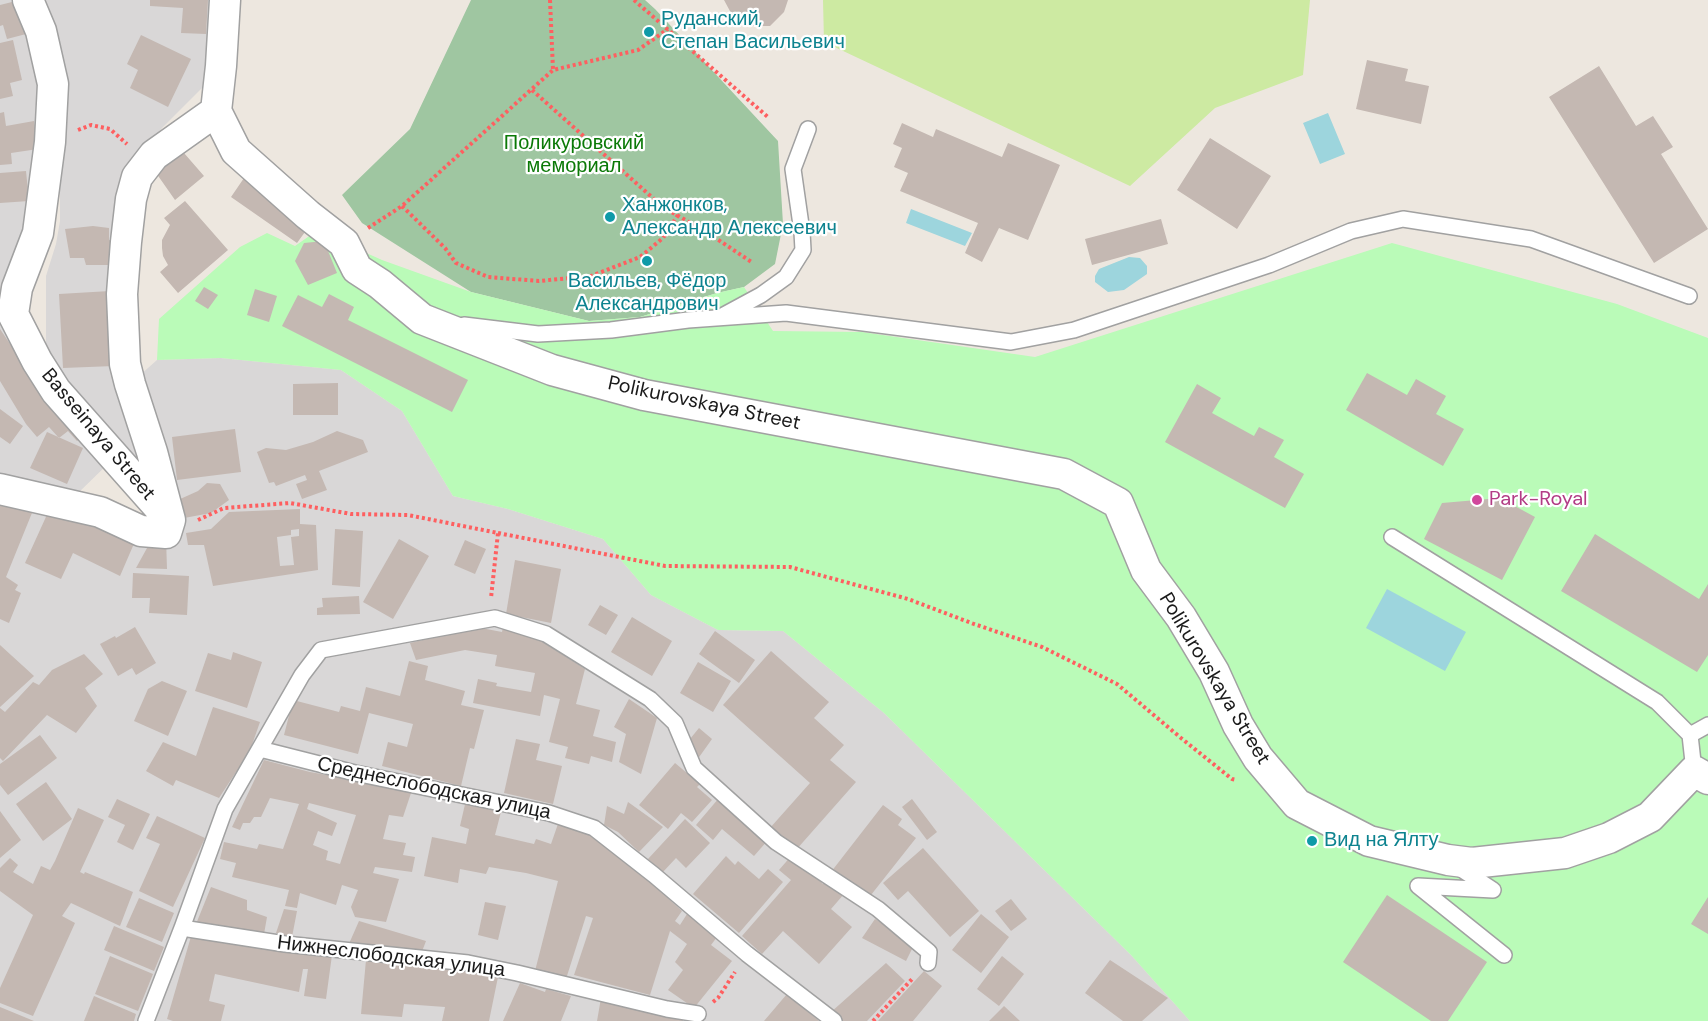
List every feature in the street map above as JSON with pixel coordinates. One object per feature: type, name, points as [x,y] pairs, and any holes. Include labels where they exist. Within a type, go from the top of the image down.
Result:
[{"type":"street","name":"Basseinaya Street","points":[[28,0],[41,31],[53,84],[50,142],[38,233],[17,288],[13,314],[37,361],[56,391],[170,520]]},
{"type":"street","points":[[0,489],[100,512],[141,531],[166,533],[170,520],[125,363],[122,294],[126,242],[131,199],[138,177],[154,154],[216,111],[225,0]]},
{"type":"street","name":"Polikurovskaya Street","points":[[216,111],[236,151],[308,215],[344,243],[357,269],[380,284],[422,319],[552,370],[644,395],[1065,474],[1118,503],[1146,570],[1181,617],[1214,672],[1238,725],[1258,758],[1297,804],[1369,841],[1448,860],[1472,863],[1565,853],[1609,838],[1650,817],[1701,775]]},
{"type":"lane","points":[[719,318],[761,295],[786,277],[803,250],[793,169],[808,129]]},
{"type":"lane","points":[[422,319],[538,334],[611,330],[786,313],[1011,342],[1074,330],[1269,265],[1351,231],[1403,219],[1531,239],[1689,296]]},
{"type":"lane","points":[[1392,537],[1657,702],[1690,735],[1701,775]]},
{"type":"lane","points":[[146,1021],[225,809],[302,675],[321,650],[495,618],[546,634],[650,699],[675,723],[694,768],[776,842],[878,909],[929,952],[928,963]]},
{"type":"lane","points":[[1690,735],[1708,725]]},
{"type":"lane","name":"Среднеслободская улица","points":[[260,749],[355,773],[549,813],[594,828],[654,875],[747,954],[834,1021]]},
{"type":"lane","points":[[1448,860],[1493,890],[1418,886],[1504,955]]},
{"type":"lane","name":"Нижнеслободская улица","points":[[182,928],[285,944],[468,963],[668,1010],[698,1014]]},
{"type":"path","points":[[550,0],[554,70]]},
{"type":"path","points":[[634,0],[769,118]]},
{"type":"path","points":[[344,243],[402,206],[554,70],[638,50],[668,29]]},
{"type":"path","points":[[532,90],[663,207],[753,263]]},
{"type":"path","points":[[50,142],[90,125],[110,129],[135,152],[154,154]]},
{"type":"path","points":[[402,206],[445,248],[456,263],[488,277],[539,281],[591,276],[640,257],[663,238],[678,215]]},
{"type":"path","points":[[224,508],[290,503],[351,514],[408,515],[665,566],[790,567],[908,599],[1042,647],[1117,684],[1206,758],[1232,778],[1243,783]]},
{"type":"path","points":[[489,620],[498,533]]},
{"type":"path","points":[[698,1014],[718,998],[747,954]]},
{"type":"path","points":[[873,1021],[928,963]]},
{"type":"shaded area","points":[[0,0],[25,0],[48,94],[11,331],[113,459],[73,498],[0,482]]},
{"type":"shaded area","points":[[42,0],[212,0],[209,81],[162,128],[125,173],[120,268],[163,506],[46,359],[46,276],[60,221],[60,45]]},
{"type":"shaded area","points":[[221,358],[341,370],[402,411],[453,496],[508,509],[603,539],[651,595],[718,630],[783,631],[884,713],[1131,955],[1190,1021],[0,1021],[0,489],[166,533],[130,384],[157,360]]},
{"type":"green space","name":"Поликуровский мемориал","points":[[471,0],[645,0],[778,141],[783,224],[775,264],[744,287],[640,317],[589,321],[471,292],[362,223],[342,195],[410,129]]},
{"type":"green space","points":[[823,0],[1310,0],[1303,75],[1215,108],[1130,186],[824,42]]},
{"type":"green space","points":[[315,232],[382,260],[471,292],[589,321],[640,317],[744,287],[773,331],[862,332],[1035,357],[1392,243],[1617,304],[1708,338],[1708,1021],[1190,1021],[1131,955],[884,713],[783,631],[718,630],[651,595],[603,539],[508,509],[453,496],[402,411],[341,370],[221,358],[157,360],[159,319],[240,247],[267,233],[295,246]]},
{"type":"water","points":[[1328,113],[1345,154],[1320,164],[1303,123]]},
{"type":"water","points":[[911,209],[972,233],[965,246],[906,223]]},
{"type":"water","points":[[1129,257],[1140,258],[1147,266],[1147,274],[1124,290],[1108,292],[1095,282],[1099,269]]},
{"type":"water","points":[[1387,589],[1466,632],[1445,671],[1366,628]]},
{"type":"building","points":[[20,0],[26,34],[7,39],[3,25],[0,26],[0,5]]},
{"type":"building","points":[[150,0],[208,0],[206,34],[181,33],[183,8],[150,6]]},
{"type":"building","points":[[724,0],[788,0],[784,12],[770,26],[747,26],[731,13]]},
{"type":"building","points":[[141,35],[191,59],[168,107],[130,88],[138,70],[127,64]]},
{"type":"building","points":[[13,40],[22,80],[10,83],[13,96],[0,99],[0,43]]},
{"type":"building","points":[[1367,60],[1408,69],[1405,81],[1429,86],[1421,124],[1356,109]]},
{"type":"building","points":[[1599,66],[1636,126],[1653,116],[1673,147],[1661,154],[1708,229],[1654,263],[1549,97]]},
{"type":"building","points":[[4,112],[6,126],[34,121],[38,149],[11,153],[12,164],[0,165],[0,113]]},
{"type":"building","points":[[902,123],[933,137],[936,129],[1002,157],[1008,143],[1060,165],[1028,240],[999,228],[982,262],[965,253],[978,223],[900,191],[908,173],[894,167],[902,148],[893,144]]},
{"type":"building","points":[[1210,138],[1271,176],[1237,229],[1177,190]]},
{"type":"building","points":[[184,153],[204,176],[175,200],[154,170]]},
{"type":"building","points":[[26,171],[29,201],[0,203],[0,173]]},
{"type":"building","points":[[244,178],[310,225],[297,243],[231,197]]},
{"type":"building","points":[[185,201],[228,250],[178,293],[160,272],[168,265],[163,256],[162,240],[170,225],[164,218]]},
{"type":"building","points":[[1161,219],[1168,244],[1092,265],[1085,239]]},
{"type":"building","points":[[93,226],[109,228],[109,240],[117,242],[115,265],[86,265],[84,258],[70,258],[65,229]]},
{"type":"building","points":[[324,241],[337,273],[308,285],[295,261],[304,243]]},
{"type":"building","points":[[204,287],[218,295],[208,309],[195,301]]},
{"type":"building","points":[[255,289],[277,296],[269,322],[247,315]]},
{"type":"building","points":[[110,291],[114,366],[63,368],[59,294]]},
{"type":"building","points":[[329,294],[354,307],[348,320],[468,380],[452,412],[282,326],[298,295],[322,307]]},
{"type":"building","points":[[0,329],[51,405],[82,436],[77,441],[68,431],[59,438],[49,427],[37,437],[26,424],[0,381]]},
{"type":"building","points":[[1367,373],[1407,395],[1416,379],[1446,396],[1436,414],[1464,429],[1443,466],[1346,410]]},
{"type":"building","points":[[338,383],[338,415],[293,415],[293,384]]},
{"type":"building","points":[[1197,384],[1221,398],[1212,413],[1254,436],[1259,427],[1284,440],[1274,457],[1304,474],[1285,508],[1165,442]]},
{"type":"building","points":[[0,409],[23,426],[10,444],[0,437]]},
{"type":"building","points":[[235,429],[241,472],[177,480],[172,437]]},
{"type":"building","points":[[337,431],[363,440],[368,452],[319,471],[327,490],[302,499],[296,484],[307,480],[305,475],[276,486],[274,482],[269,483],[257,452],[266,448],[286,450],[313,442]]},
{"type":"building","points":[[47,432],[83,448],[67,484],[30,468]]},
{"type":"building","points":[[207,483],[220,484],[229,500],[211,513],[184,518],[178,500],[198,491]]},
{"type":"building","points":[[0,496],[36,503],[6,577],[18,585],[15,590],[21,593],[9,623],[0,619]]},
{"type":"building","points":[[1500,498],[1535,517],[1502,580],[1424,539],[1442,503]]},
{"type":"building","points":[[50,508],[136,539],[120,576],[73,553],[61,579],[25,563]]},
{"type":"building","points":[[300,509],[300,524],[316,525],[318,570],[213,586],[204,545],[188,545],[186,533],[211,529],[229,512]],"holes":[[[299,529],[299,536],[291,537],[294,565],[280,566],[277,537],[291,535],[291,530]]]},
{"type":"building","points":[[335,529],[363,531],[360,587],[332,585]]},
{"type":"building","points":[[1595,534],[1699,599],[1708,584],[1708,655],[1697,672],[1561,591]]},
{"type":"building","points":[[166,538],[167,569],[136,568],[152,539]]},
{"type":"building","points":[[399,539],[429,556],[393,619],[363,602]]},
{"type":"building","points":[[465,540],[486,549],[475,574],[454,565]]},
{"type":"building","points":[[515,560],[561,569],[551,623],[506,614]]},
{"type":"building","points":[[133,573],[189,576],[187,615],[149,613],[150,598],[132,598]]},
{"type":"building","points":[[359,596],[360,614],[317,615],[317,608],[323,607],[322,598]]},
{"type":"building","points":[[600,605],[618,615],[606,635],[588,625]]},
{"type":"building","points":[[632,617],[672,641],[652,676],[611,652]]},
{"type":"building","points":[[135,627],[156,663],[136,675],[132,668],[118,676],[100,644]]},
{"type":"building","points":[[476,627],[502,632],[503,627],[543,635],[541,641],[585,669],[576,704],[600,710],[593,736],[616,742],[612,762],[591,756],[589,764],[565,758],[568,747],[549,742],[560,699],[544,695],[540,716],[473,703],[478,679],[497,683],[496,686],[531,692],[535,673],[495,666],[497,655],[465,650],[416,660],[410,643]]},
{"type":"building","points":[[715,631],[755,660],[739,683],[699,654]]},
{"type":"building","points":[[0,645],[34,676],[0,707]]},
{"type":"building","points":[[771,651],[829,702],[814,718],[844,745],[830,760],[856,782],[796,850],[770,828],[810,783],[723,705]]},
{"type":"building","points":[[233,652],[262,662],[247,708],[195,691],[208,653],[231,660]]},
{"type":"building","points":[[84,654],[103,674],[85,688],[97,706],[76,733],[47,715],[3,761],[0,758],[0,708],[5,712],[33,682],[39,685],[52,670]]},
{"type":"building","points":[[409,661],[428,666],[425,680],[465,691],[461,705],[484,710],[474,749],[470,748],[461,786],[382,766],[388,742],[407,747],[413,724],[369,713],[358,754],[284,735],[293,700],[339,712],[341,706],[360,711],[366,687],[400,696]]},
{"type":"building","points":[[698,662],[731,681],[713,712],[680,693]]},
{"type":"building","points":[[162,681],[187,691],[168,736],[134,721],[148,689]]},
{"type":"building","points":[[629,699],[657,718],[641,774],[619,762],[626,734],[614,727]]},
{"type":"building","points":[[213,707],[260,722],[247,759],[219,798],[176,780],[173,786],[146,771],[163,742],[196,756]]},
{"type":"building","points":[[699,728],[712,739],[697,760],[690,739]]},
{"type":"building","points":[[40,735],[57,758],[8,795],[0,785],[0,764]]},
{"type":"building","points":[[516,739],[540,744],[536,760],[562,766],[553,804],[504,793]]},
{"type":"building","points":[[264,760],[310,772],[412,790],[403,817],[389,815],[383,839],[406,843],[403,855],[415,857],[412,872],[375,867],[373,873],[399,879],[386,922],[355,917],[351,907],[358,890],[342,885],[336,905],[300,893],[297,908],[285,906],[289,890],[232,877],[236,863],[220,859],[224,842],[257,849],[259,844],[283,849],[299,804],[270,798],[261,817],[254,817],[250,823],[243,823],[240,830],[232,827]],"holes":[[[309,803],[356,815],[340,864],[326,860],[328,851],[313,845],[318,831],[332,836],[337,823],[307,809]]]},
{"type":"building","points":[[675,763],[700,784],[697,787],[712,800],[692,822],[681,813],[668,829],[639,805]]},
{"type":"building","points":[[46,782],[72,819],[43,841],[16,804]]},
{"type":"building","points":[[719,798],[768,840],[754,856],[722,829],[713,840],[696,825]]},
{"type":"building","points":[[117,799],[150,814],[133,850],[117,842],[125,825],[108,817]]},
{"type":"building","points":[[912,799],[937,832],[927,840],[902,807]]},
{"type":"building","points":[[466,800],[502,808],[495,835],[534,844],[536,839],[551,844],[559,821],[603,839],[682,911],[675,921],[680,925],[687,914],[717,937],[711,945],[732,961],[694,1008],[668,990],[683,970],[675,962],[687,944],[670,931],[650,995],[574,975],[593,918],[586,916],[566,979],[535,971],[558,881],[489,867],[486,874],[460,869],[458,883],[424,876],[432,837],[466,844],[469,829],[460,826]]},
{"type":"building","points":[[628,802],[663,827],[639,852],[618,832],[604,825],[607,806],[624,814]]},
{"type":"building","points":[[883,805],[902,819],[898,825],[916,838],[867,900],[831,872]]},
{"type":"building","points":[[78,808],[104,820],[80,872],[133,892],[120,926],[71,903],[62,916],[75,923],[33,1016],[0,1003],[0,988],[33,915],[0,891],[0,868],[10,858],[18,865],[13,872],[33,884],[41,866],[50,870]]},
{"type":"building","points":[[0,811],[21,840],[0,858]]},
{"type":"building","points":[[157,816],[205,838],[173,907],[139,891],[160,844],[146,838]]},
{"type":"building","points":[[685,819],[710,843],[686,868],[676,858],[662,873],[648,859]]},
{"type":"building","points":[[923,848],[979,911],[950,937],[908,891],[898,900],[883,883]]},
{"type":"building","points":[[792,855],[823,884],[827,879],[844,894],[831,909],[852,927],[819,964],[783,931],[762,954],[742,936],[791,880],[779,870]]},
{"type":"building","points":[[726,856],[735,865],[738,861],[759,879],[768,869],[783,882],[739,933],[693,894]]},
{"type":"building","points":[[211,887],[247,900],[247,910],[267,917],[264,934],[196,924]]},
{"type":"building","points":[[1387,895],[1487,962],[1448,1021],[1431,1021],[1343,962]]},
{"type":"building","points":[[1708,897],[1708,934],[1691,924]]},
{"type":"building","points":[[139,898],[174,913],[162,942],[126,927]]},
{"type":"building","points":[[1011,899],[1027,919],[1011,931],[995,911]]},
{"type":"building","points":[[485,902],[506,906],[498,940],[478,935]]},
{"type":"building","points":[[284,909],[297,911],[292,937],[276,933]]},
{"type":"building","points":[[981,914],[1009,937],[981,973],[952,950]]},
{"type":"building","points":[[875,919],[915,943],[906,961],[862,938]]},
{"type":"building","points":[[359,921],[426,941],[421,954],[348,946]]},
{"type":"building","points":[[114,926],[164,947],[154,971],[104,950]]},
{"type":"building","points":[[192,933],[332,955],[326,999],[304,996],[308,969],[303,969],[299,992],[215,974],[209,1001],[225,1005],[221,1021],[167,1019]]},
{"type":"building","points":[[110,956],[153,974],[138,1011],[95,994]]},
{"type":"building","points":[[1002,956],[1024,974],[999,1006],[977,989]]},
{"type":"building","points":[[366,960],[467,968],[498,977],[489,1021],[442,1021],[445,1007],[404,1004],[402,1017],[361,1014]]},
{"type":"building","points":[[1110,960],[1168,998],[1142,1021],[1123,1021],[1085,993]]},
{"type":"building","points":[[886,963],[905,981],[867,1021],[840,1021],[830,1013]]},
{"type":"building","points":[[924,971],[942,986],[913,1021],[878,1021]]},
{"type":"building","points":[[520,983],[545,992],[546,989],[571,996],[561,1021],[503,1021]]},
{"type":"building","points":[[787,994],[819,1021],[764,1021]]},
{"type":"building","points":[[94,996],[136,1014],[134,1021],[84,1021]]},
{"type":"building","points":[[601,998],[683,1020],[683,1021],[597,1021]]},
{"type":"building","points":[[1004,1006],[1020,1021],[989,1021]]},
{"type":"building","points":[[0,1007],[34,1021],[0,1021]]},
{"type":"place","name":"Руданский, Степан Васильевич","points":[[649,32]]},
{"type":"place","name":"Ханжонков, Александр Алексеевич","points":[[610,217]]},
{"type":"place","name":"Васильев, Фёдор Александрович","points":[[647,261]]},
{"type":"place","name":"Park-Royal","points":[[1477,500]]},
{"type":"place","name":"Вид на Ялту","points":[[1312,841]]}]
